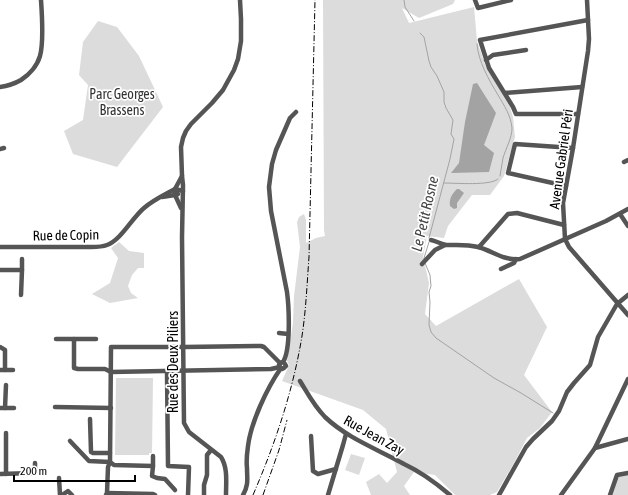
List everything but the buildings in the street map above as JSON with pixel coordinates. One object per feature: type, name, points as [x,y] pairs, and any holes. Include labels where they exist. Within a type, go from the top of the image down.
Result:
[{"type":"street","points":[[0,87],[11,84],[23,78],[36,65],[40,56],[42,42],[41,0]]},
{"type":"street","name":"Rue des Deux Piliers","points":[[226,495],[225,466],[221,458],[189,432],[184,423],[183,185],[181,147],[186,131],[191,124],[212,104],[232,75],[238,59],[241,41],[240,0]]},
{"type":"street","points":[[475,0],[478,8],[511,0]]},
{"type":"street","name":"Avenue Gabriel Péri","points":[[587,0],[589,39],[573,148],[563,203],[565,239],[569,247],[628,315]]},
{"type":"street","points":[[578,114],[516,114],[489,68],[480,40],[588,20]]},
{"type":"street","points":[[486,60],[493,55],[526,50]]},
{"type":"street","points":[[504,93],[582,87]]},
{"type":"street","points":[[243,495],[247,486],[248,475],[246,469],[250,434],[264,397],[283,366],[287,353],[289,310],[287,292],[271,212],[269,187],[272,164],[276,150],[290,118],[296,112]]},
{"type":"street","points":[[566,186],[508,173],[515,144],[573,148]]},
{"type":"street","name":"Rue des Deux Piliers","points":[[182,176],[175,189],[175,195],[182,211]]},
{"type":"street","points":[[175,189],[183,191]]},
{"type":"street","name":"Rue de Copin","points":[[0,247],[105,246],[114,241],[145,207],[175,189]]},
{"type":"street","points":[[160,197],[175,195],[183,191]]},
{"type":"street","points":[[422,264],[435,250],[445,245],[455,244],[467,244],[479,247],[509,259],[524,258],[606,221],[628,209]]},
{"type":"street","points":[[479,247],[508,214],[511,213],[517,213],[564,225]]},
{"type":"street","points":[[620,214],[628,226]]},
{"type":"street","points":[[431,240],[445,245]]},
{"type":"street","points":[[21,295],[22,259]]},
{"type":"street","points":[[501,269],[514,263],[516,259]]},
{"type":"street","points":[[0,270],[22,270]]},
{"type":"street","points":[[499,495],[526,447],[550,424],[559,411],[567,392],[590,365],[598,337],[617,304],[628,295]]},
{"type":"street","points":[[279,333],[288,334]]},
{"type":"street","points":[[56,339],[96,339]]},
{"type":"street","points":[[74,339],[74,368],[78,369],[105,369],[111,372],[184,371],[271,369],[283,366]]},
{"type":"street","points":[[155,495],[106,494],[108,467],[110,462],[111,347],[261,346],[264,347],[283,366]]},
{"type":"street","points":[[0,347],[5,350],[2,370],[14,370]]},
{"type":"street","points":[[167,371],[168,466],[189,467],[188,495]]},
{"type":"street","points":[[561,495],[595,448],[628,379]]},
{"type":"street","name":"Rue Jean Zay","points":[[300,381],[313,403],[330,422],[346,434],[426,476],[450,495]]},
{"type":"street","points":[[6,385],[3,408],[14,408]]},
{"type":"street","points":[[55,407],[111,408]]},
{"type":"street","points":[[90,419],[90,452],[110,453]]},
{"type":"street","points":[[6,433],[6,474]]},
{"type":"street","points":[[328,495],[346,434]]},
{"type":"street","points":[[311,436],[313,471],[318,474],[336,469]]},
{"type":"street","points":[[595,448],[628,439]]},
{"type":"street","points":[[70,441],[89,461],[110,462],[114,465],[152,466]]},
{"type":"street","points":[[204,495],[204,485],[207,475],[207,455],[211,450]]},
{"type":"street","points":[[153,456],[152,476],[165,479],[175,490]]},
{"type":"street","points":[[0,474],[33,473],[35,470],[35,463]]},
{"type":"street","points":[[610,495],[617,475],[628,472]]},
{"type":"street","points":[[58,478],[61,495],[68,491],[72,495]]},
{"type":"green space","points":[[323,0],[455,0],[453,4],[419,18],[402,8],[409,23],[474,7],[477,41],[486,67],[510,107],[513,117],[515,137],[504,176],[490,195],[472,195],[448,226],[444,238],[427,236],[423,257],[429,283],[425,314],[436,326],[519,279],[547,327],[524,375],[552,412],[540,428],[527,438],[497,492],[490,495],[455,495],[435,475],[414,472],[404,486],[410,495],[371,495],[366,482],[379,474],[387,483],[397,472],[386,429],[363,410],[282,381],[289,365],[287,361],[293,323],[294,296],[300,247],[297,222],[299,217],[304,214],[306,220],[306,243],[316,238],[325,236]]},
{"type":"green space","name":"Parc Georges Brassens","points":[[98,21],[117,27],[139,56],[163,107],[117,167],[73,154],[64,131],[83,120],[88,85],[79,75],[83,42]]},
{"type":"green space","points":[[119,242],[129,251],[144,253],[144,268],[138,268],[132,275],[128,286],[131,293],[138,298],[110,303],[92,294],[110,283],[118,258],[111,248]]},
{"type":"green space","points":[[116,378],[153,378],[152,453],[149,453],[149,455],[115,455]]},
{"type":"green space","points":[[351,454],[365,458],[359,475],[345,470]]},
{"type":"green space","points":[[628,473],[628,495],[610,495],[617,475]]},
{"type":"shaded area","points":[[477,83],[496,113],[484,145],[494,153],[489,172],[451,173],[459,163],[465,122],[473,84]]},
{"type":"shaded area","points":[[457,189],[464,193],[457,203],[457,208],[454,209],[450,206],[450,198]]},
{"type":"waterway","name":"Le Petit Rosne","points":[[404,0],[405,7],[414,21]]},
{"type":"waterway","name":"Le Petit Rosne","points":[[420,33],[424,37],[431,67],[444,92],[444,102],[453,120],[451,134],[454,139],[429,238]]},
{"type":"waterway","points":[[477,44],[479,57],[484,70],[507,111],[512,128],[511,136],[503,158],[500,176]]},
{"type":"waterway","points":[[444,183],[488,183],[498,179]]},
{"type":"waterway","name":"Le Petit Rosne","points":[[424,259],[429,242]]},
{"type":"waterway","name":"Le Petit Rosne","points":[[425,263],[430,275],[431,286],[429,292],[429,325],[431,332],[436,338],[494,378],[553,413]]},
{"type":"tunnel","points":[[289,370],[300,381]]},
{"type":"railway","points":[[253,495],[276,437],[294,377],[303,326],[309,257],[315,0]]},
{"type":"railway","points":[[263,495],[279,450],[287,420]]}]
